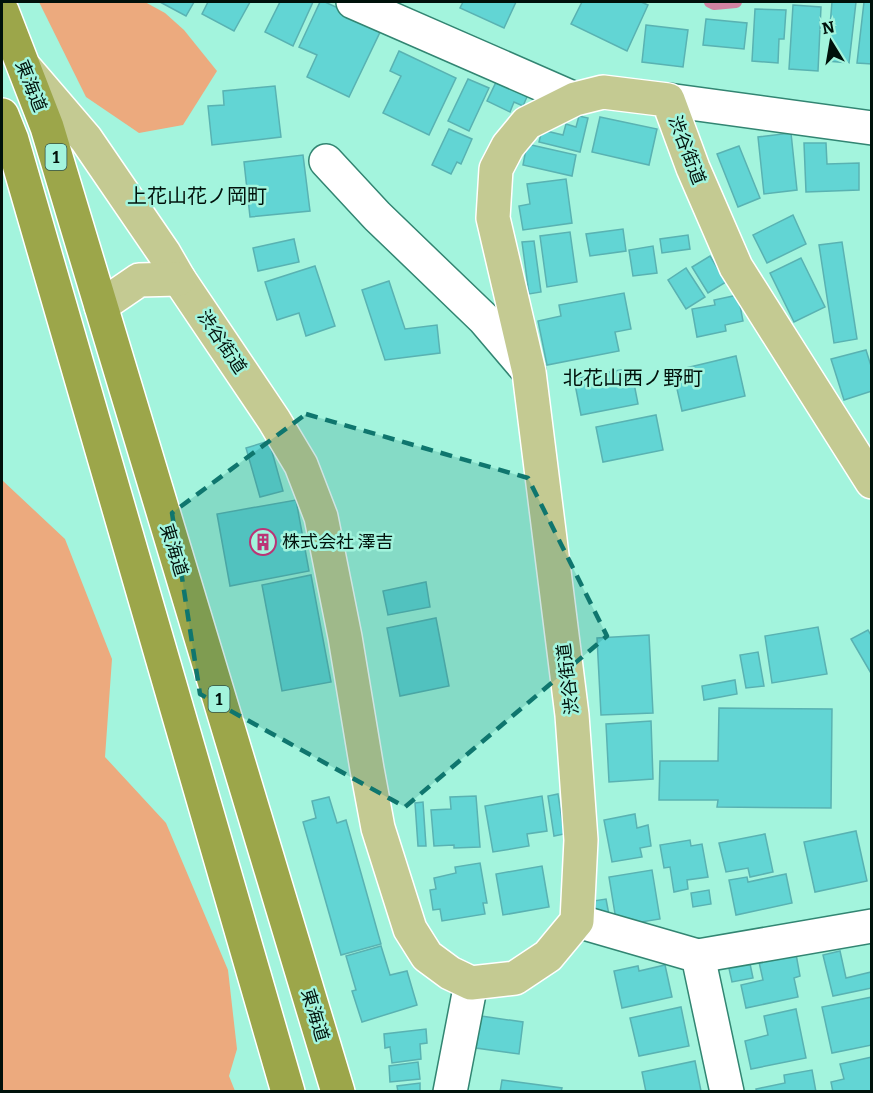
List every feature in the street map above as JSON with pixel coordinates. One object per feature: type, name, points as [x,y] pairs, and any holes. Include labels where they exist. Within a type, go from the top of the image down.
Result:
[{"type":"highway","name":"東海道","points":[[2,11],[47,127],[338,1092]]},
{"type":"highway","name":"1","points":[[2,115],[12,140],[288,1092]]},
{"type":"main road","name":"渋谷街道","points":[[22,64],[86,139],[164,253],[301,465],[321,517],[345,637],[378,828],[410,930],[427,956],[450,973],[471,982]]},
{"type":"main road","name":"渋谷街道","points":[[577,921],[581,840],[572,715],[529,372],[493,218],[496,169],[508,146],[527,123],[575,99],[603,92],[668,100],[693,168],[735,267],[872,482]]},
{"type":"main road","points":[[100,306],[139,280],[179,279]]},
{"type":"main road","points":[[471,982],[515,978],[548,956],[577,921]]},
{"type":"street","points":[[353,2],[575,99]]},
{"type":"street","points":[[668,100],[872,128]]},
{"type":"street","points":[[326,161],[377,216],[484,319],[529,372]]},
{"type":"street","points":[[577,921],[698,956],[872,926]]},
{"type":"street","points":[[698,956],[727,1092]]},
{"type":"street","points":[[450,1092],[471,982]]},
{"type":"highlighted area","points":[[306,414],[528,478],[607,636],[405,807],[200,694],[172,513]]},
{"type":"shaded area","points":[[39,2],[145,2],[165,13],[184,30],[217,71],[183,125],[139,133],[86,97]]},
{"type":"shaded area","points":[[2,480],[65,539],[112,659],[105,757],[166,823],[228,970],[237,1049],[229,1076],[235,1091],[2,1091]]},
{"type":"building","points":[[160,2],[194,2],[186,16]]},
{"type":"building","points":[[208,2],[250,2],[234,31],[202,14]]},
{"type":"building","points":[[280,2],[313,2],[293,46],[265,32]]},
{"type":"building","points":[[320,2],[325,2],[382,28],[349,97],[307,77],[317,55],[299,47]]},
{"type":"building","points":[[463,2],[516,2],[504,28],[460,8]]},
{"type":"building","points":[[582,2],[641,2],[648,5],[627,51],[571,24]]},
{"type":"building","points":[[832,2],[856,2],[849,63],[827,61]]},
{"type":"building","points":[[864,2],[872,2],[872,64],[857,63]]},
{"type":"building","points":[[793,5],[821,7],[818,71],[789,69]]},
{"type":"building","points":[[755,9],[786,10],[784,39],[779,39],[778,63],[752,61]]},
{"type":"building","points":[[706,19],[747,23],[744,49],[703,45]]},
{"type":"building","points":[[646,25],[688,30],[683,67],[642,62]]},
{"type":"building","points":[[399,51],[456,78],[429,135],[383,113],[401,76],[390,71]]},
{"type":"building","points":[[499,76],[530,90],[523,106],[514,102],[510,112],[487,101]]},
{"type":"building","points":[[468,79],[489,88],[469,131],[448,121]]},
{"type":"building","points":[[275,86],[281,137],[212,145],[208,106],[224,105],[223,91]]},
{"type":"building","points":[[579,116],[588,118],[580,152],[539,142],[542,130],[563,135],[566,124],[576,127]]},
{"type":"building","points":[[600,117],[657,129],[649,165],[592,152]]},
{"type":"building","points":[[449,129],[472,139],[461,164],[457,162],[451,174],[432,165]]},
{"type":"building","points":[[791,133],[797,190],[764,194],[758,137]]},
{"type":"building","points":[[804,143],[826,143],[827,164],[859,163],[859,190],[806,192]]},
{"type":"building","points":[[527,144],[576,155],[572,176],[523,165]]},
{"type":"building","points":[[739,146],[760,198],[738,207],[717,154]]},
{"type":"building","points":[[303,155],[310,211],[250,217],[244,162]]},
{"type":"building","points":[[566,179],[572,223],[523,230],[519,206],[530,204],[527,184]]},
{"type":"building","points":[[793,215],[806,244],[767,263],[753,235]]},
{"type":"building","points":[[623,229],[626,251],[590,256],[586,234]]},
{"type":"building","points":[[570,232],[577,282],[547,287],[540,236]]},
{"type":"building","points":[[688,235],[690,249],[662,253],[660,239]]},
{"type":"building","points":[[294,239],[299,262],[258,271],[253,248]]},
{"type":"building","points":[[534,241],[541,292],[529,294],[522,242]]},
{"type":"building","points":[[842,242],[857,339],[834,343],[819,245]]},
{"type":"building","points":[[653,246],[657,273],[633,276],[629,250]]},
{"type":"building","points":[[710,256],[726,282],[708,293],[692,267]]},
{"type":"building","points":[[801,258],[825,307],[794,322],[770,273]]},
{"type":"building","points":[[315,266],[335,326],[306,336],[299,313],[277,320],[265,282]]},
{"type":"building","points":[[686,268],[705,297],[686,309],[668,280]]},
{"type":"building","points":[[389,281],[405,329],[437,325],[440,353],[385,360],[362,290]]},
{"type":"building","points":[[624,293],[631,329],[615,332],[619,351],[547,365],[538,321],[561,316],[559,305]]},
{"type":"building","points":[[738,295],[743,321],[725,325],[726,331],[697,337],[692,309],[715,305],[714,300]]},
{"type":"building","points":[[866,350],[872,369],[872,391],[844,400],[831,359]]},
{"type":"building","points":[[736,356],[745,396],[682,411],[673,371]]},
{"type":"building","points":[[631,368],[638,404],[581,415],[574,379]]},
{"type":"building","points":[[656,415],[663,450],[603,462],[596,427]]},
{"type":"building","points":[[269,441],[283,491],[260,497],[246,448]]},
{"type":"building","name":"株式会社 澤吉","points":[[296,500],[309,571],[230,586],[217,514]]},
{"type":"building","points":[[311,575],[331,682],[282,691],[262,585]]},
{"type":"building","points":[[426,582],[430,607],[388,615],[383,591]]},
{"type":"building","points":[[436,618],[449,686],[400,696],[387,628]]},
{"type":"building","points":[[818,627],[827,674],[772,683],[765,636]]},
{"type":"building","points":[[868,630],[872,637],[872,675],[851,639]]},
{"type":"building","points":[[649,635],[653,713],[601,715],[597,638]]},
{"type":"building","points":[[758,652],[764,686],[746,688],[740,655]]},
{"type":"building","points":[[735,680],[737,694],[704,700],[702,686]]},
{"type":"building","points":[[719,708],[832,709],[831,808],[717,807],[718,800],[659,800],[660,761],[718,761]]},
{"type":"building","points":[[651,721],[653,779],[609,782],[606,724]]},
{"type":"building","points":[[558,794],[564,834],[554,836],[548,796]]},
{"type":"building","points":[[476,796],[480,847],[434,846],[431,810],[451,809],[450,797]]},
{"type":"building","points":[[542,796],[547,831],[527,834],[529,846],[493,852],[485,806]]},
{"type":"building","points":[[329,797],[337,823],[346,820],[381,944],[341,955],[303,822],[316,818],[312,801]]},
{"type":"building","points":[[423,802],[426,846],[418,846],[415,803]]},
{"type":"building","points":[[635,814],[637,828],[648,825],[651,846],[640,848],[642,857],[612,862],[604,820]]},
{"type":"building","points":[[856,831],[867,881],[815,892],[804,842]]},
{"type":"building","points":[[765,834],[773,872],[750,877],[748,868],[726,872],[719,843]]},
{"type":"building","points":[[690,840],[691,846],[702,844],[708,877],[687,880],[688,889],[674,892],[670,867],[664,868],[660,845]]},
{"type":"building","points":[[480,863],[487,903],[483,903],[485,914],[442,921],[440,909],[433,910],[430,890],[436,889],[434,878],[456,873],[455,867]]},
{"type":"building","points":[[542,866],[549,907],[503,915],[496,874]]},
{"type":"building","points":[[652,870],[660,919],[617,926],[609,877]]},
{"type":"building","points":[[786,874],[792,903],[736,915],[729,880],[747,877],[748,882]]},
{"type":"building","points":[[709,890],[711,904],[693,907],[691,893]]},
{"type":"building","points":[[606,899],[609,915],[596,917],[593,901]]},
{"type":"building","points":[[381,946],[390,975],[407,971],[417,1005],[362,1022],[352,991],[356,990],[346,956]]},
{"type":"building","points":[[840,951],[846,978],[871,972],[872,988],[833,996],[823,955]]},
{"type":"building","points":[[796,954],[800,976],[794,978],[798,997],[746,1008],[741,985],[763,980],[759,962]]},
{"type":"building","points":[[749,959],[753,978],[732,982],[728,964]]},
{"type":"building","points":[[665,965],[672,997],[622,1008],[614,971],[638,966],[639,971]]},
{"type":"building","points":[[872,997],[872,1045],[832,1053],[822,1007]]},
{"type":"building","points":[[681,1007],[689,1046],[639,1056],[630,1018]]},
{"type":"building","points":[[796,1009],[806,1058],[751,1069],[745,1041],[768,1035],[764,1016]]},
{"type":"building","points":[[481,1016],[523,1022],[519,1054],[476,1048]]},
{"type":"building","points":[[426,1029],[427,1043],[420,1044],[421,1059],[392,1063],[390,1047],[385,1048],[384,1034]]},
{"type":"building","points":[[872,1057],[872,1092],[833,1092],[831,1082],[844,1079],[840,1064]]},
{"type":"building","points":[[695,1061],[701,1091],[646,1092],[642,1072]]},
{"type":"building","points":[[418,1062],[420,1079],[390,1082],[389,1066]]},
{"type":"building","points":[[812,1070],[816,1092],[757,1092],[756,1089],[785,1083],[784,1075]]},
{"type":"building","points":[[502,1080],[562,1088],[561,1092],[500,1092]]},
{"type":"building","points":[[420,1083],[420,1092],[398,1092],[397,1086]]},
{"type":"waterway","points":[[710,2],[714,4],[736,2]]},
{"type":"place","name":"株式会社 澤吉","points":[[263,542]]},
{"type":"district","name":"上花山花ノ岡町","points":[[197,196]]},
{"type":"district","name":"北花山西ノ野町","points":[[633,378]]}]
